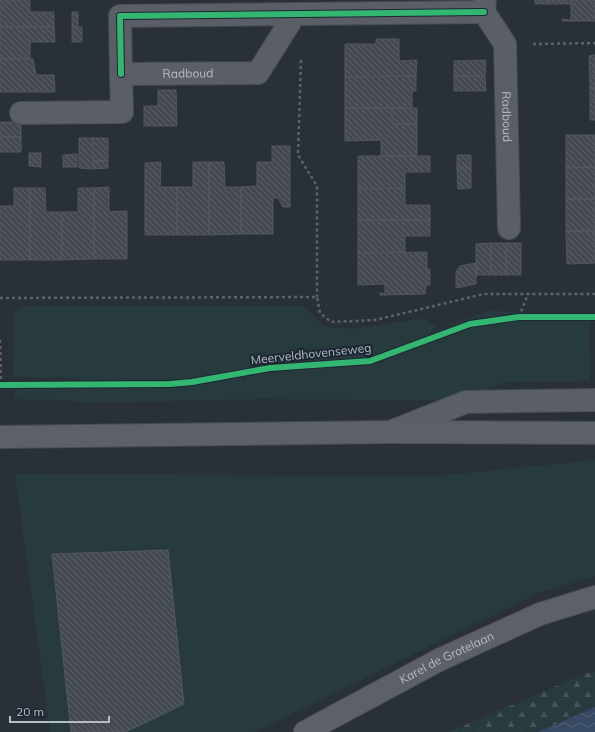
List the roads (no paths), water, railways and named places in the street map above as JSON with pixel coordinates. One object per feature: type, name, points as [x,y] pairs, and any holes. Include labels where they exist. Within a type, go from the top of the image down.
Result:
[{"type":"main road","points":[[0,437],[390,432],[595,433]]},
{"type":"main road","name":"Karel de Grotelaan","points":[[305,732],[439,660],[540,614],[595,597]]},
{"type":"street","points":[[21,113],[122,112],[120,16],[298,14],[484,6]]},
{"type":"street","name":"Radboud","points":[[484,6],[505,44],[509,228]]},
{"type":"street","name":"Radboud","points":[[121,74],[258,73],[298,14]]},
{"type":"street","points":[[390,432],[466,402],[595,400]]},
{"type":"water","points":[[595,707],[595,732],[538,732]]}]
